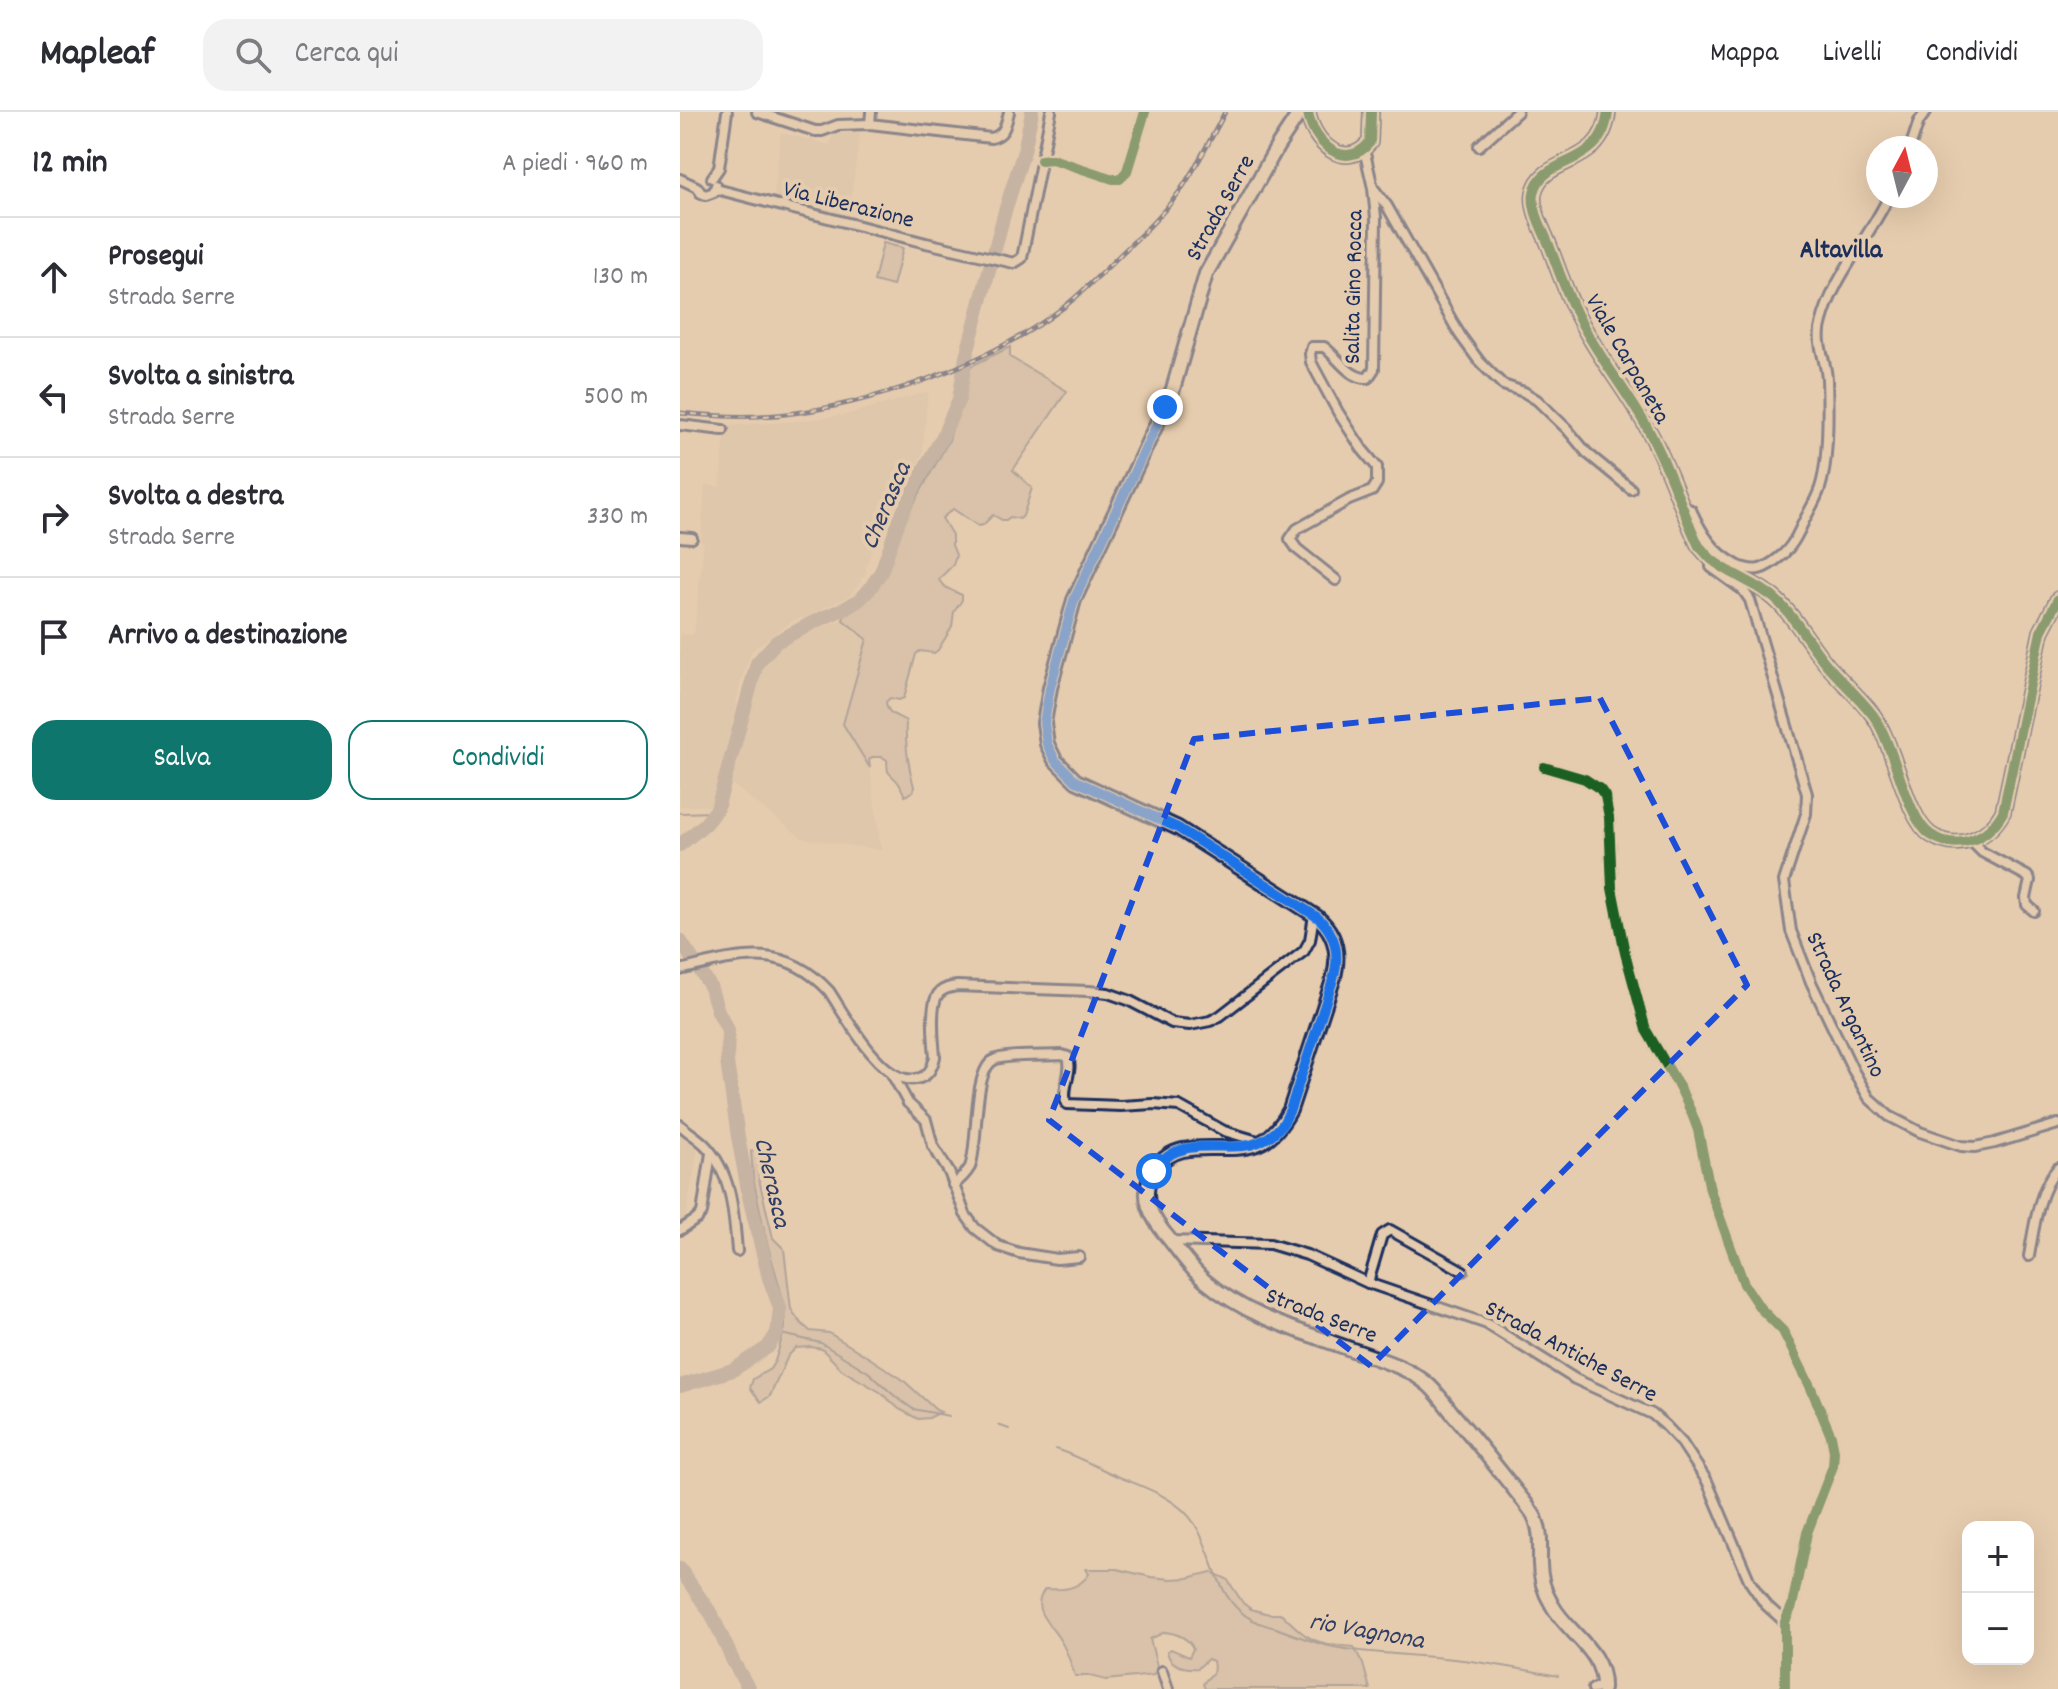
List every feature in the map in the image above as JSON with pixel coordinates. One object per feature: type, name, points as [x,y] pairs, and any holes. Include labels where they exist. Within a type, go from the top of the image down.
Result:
[{"type":"main road","name":"Strada Serre","points":[[1300,112],[1206,274],[1173,389],[1074,600],[1050,688],[1044,723],[1047,744],[1055,760],[1076,781],[1178,828],[1327,926],[1337,955],[1335,973],[1290,1110],[1281,1126],[1262,1142],[1245,1146],[1192,1148],[1177,1151],[1164,1159],[1148,1185],[1147,1200],[1151,1215],[1203,1280],[1262,1318],[1407,1370],[1429,1384],[1536,1519],[1541,1539],[1539,1560],[1542,1586],[1554,1609],[1587,1645],[1597,1663],[1600,1687]]},
{"type":"main road","points":[[1308,112],[1312,129],[1326,147],[1346,155],[1358,153],[1370,142],[1371,112]]},
{"type":"main road","name":"Viale Carpaneta","points":[[1608,112],[1605,129],[1597,143],[1580,156],[1543,175],[1535,188],[1533,201],[1582,324],[1651,434],[1699,546],[1731,573],[1777,600],[1827,665],[1873,715],[1884,733],[1916,818],[1927,832],[1939,840],[1959,844],[1975,839]]},
{"type":"main road","points":[[1975,839],[1986,834],[2003,812],[2041,632],[2058,599]]},
{"type":"street","points":[[714,176],[719,168],[727,112]]},
{"type":"street","points":[[757,112],[815,131],[838,125],[870,124],[991,138],[1003,133],[1009,112]]},
{"type":"street","points":[[870,124],[871,112]]},
{"type":"street","points":[[1051,112],[1041,160],[1052,159],[1113,179],[1120,179],[1127,171],[1145,112]]},
{"type":"street","points":[[1479,146],[1517,112]]},
{"type":"street","points":[[1914,136],[1926,112]]},
{"type":"street","name":"Salita Gino Rocca","points":[[1336,580],[1297,549],[1290,539],[1297,529],[1372,491],[1377,483],[1377,467],[1338,412],[1311,362],[1310,354],[1312,347],[1324,347],[1356,377],[1368,378],[1372,373],[1376,218],[1364,149]]},
{"type":"street","name":"Via Liberazione","points":[[716,189],[1008,263],[1019,260],[1023,253],[1041,160]]},
{"type":"street","points":[[699,183],[707,176],[714,176]]},
{"type":"street","points":[[699,183],[701,193],[711,194],[716,189],[714,176]]},
{"type":"street","points":[[680,178],[699,183]]},
{"type":"street","name":"Salita Gino Rocca","points":[[1373,188],[1387,206],[1460,335],[1479,361],[1503,385],[1537,400],[1587,453],[1631,489]]},
{"type":"street","points":[[1680,506],[1691,510],[1702,534],[1713,548],[1746,569],[1767,568],[1787,551],[1796,538],[1819,489],[1825,468],[1827,379],[1819,338],[1824,311],[1883,208]]},
{"type":"street","points":[[680,425],[723,430]]},
{"type":"street","points":[[680,537],[692,538]]},
{"type":"street","name":"Strada Argantino","points":[[1711,559],[1711,567],[1743,590],[1750,600],[1807,794],[1806,814],[1784,881],[1791,931],[1811,982],[1869,1098],[1889,1116],[1920,1132],[1961,1146],[1995,1143],[2058,1124]]},
{"type":"street","points":[[1544,767],[1585,779],[1605,796],[1612,888],[1625,953],[1646,1030],[1692,1114],[1710,1190],[1744,1284],[1760,1308],[1783,1331],[1831,1436],[1833,1466],[1807,1533],[1792,1606],[1785,1622],[1785,1689]]},
{"type":"street","points":[[1975,839],[1976,846],[1982,852],[2027,876],[2030,880],[2027,905],[2034,911]]},
{"type":"street","points":[[680,970],[753,955],[778,959],[801,968],[829,991],[882,1065],[892,1074],[908,1080],[924,1077],[929,1072],[935,1057],[934,1001],[947,988],[1098,992],[1128,1000],[1172,1023],[1190,1025],[1210,1021],[1230,1009],[1304,951],[1310,940],[1314,915]]},
{"type":"street","points":[[953,1185],[968,1170],[973,1157],[978,1096],[986,1067],[1001,1058],[1068,1057],[1071,1064],[1064,1098],[1067,1104],[1179,1106],[1224,1131],[1262,1142]]},
{"type":"street","points":[[892,1074],[902,1094],[926,1120],[933,1146],[949,1172],[965,1214],[975,1228],[998,1246],[1019,1253],[1057,1259],[1079,1257]]},
{"type":"street","points":[[680,1125],[705,1145],[719,1165],[732,1198],[737,1251]]},
{"type":"street","points":[[680,1230],[702,1213],[711,1153]]},
{"type":"street","points":[[2029,1256],[2043,1195],[2051,1175],[2058,1168]]},
{"type":"street","points":[[1368,1283],[1382,1235],[1390,1230],[1463,1271]]},
{"type":"street","name":"Strada Antiche Serre","points":[[1171,1241],[1270,1244],[1307,1255],[1368,1283],[1487,1324],[1575,1379],[1659,1419],[1699,1467],[1750,1582],[1765,1604],[1785,1622]]},
{"type":"street","points":[[1162,1671],[1168,1689]]},
{"type":"highlighted area","points":[[1600,698],[1747,985],[1371,1366],[1049,1120],[1194,739]]},
{"type":"shaded area","points":[[781,133],[830,145],[833,133],[860,133],[848,218],[774,198]]},
{"type":"shaded area","points":[[883,243],[903,248],[893,286],[874,281]]},
{"type":"shaded area","points":[[1010,347],[1010,357],[1067,391],[1013,470],[1032,488],[1023,516],[1002,520],[993,515],[978,526],[953,509],[942,518],[952,535],[956,555],[953,565],[939,579],[945,587],[962,595],[962,600],[954,612],[952,627],[938,650],[916,654],[904,698],[890,698],[886,702],[891,713],[906,721],[907,754],[914,787],[905,796],[899,783],[888,772],[887,760],[872,757],[869,760],[870,768],[843,724],[867,639],[843,620],[846,611],[870,592],[886,568],[897,534],[949,440],[969,367]]},
{"type":"shaded area","points":[[928,392],[922,454],[872,550],[865,577],[861,577],[861,582],[849,596],[811,614],[817,627],[843,620],[867,639],[843,724],[870,768],[881,850],[802,838],[732,784],[762,663],[776,647],[807,630],[802,617],[752,650],[740,684],[712,805],[680,806],[680,634],[694,635],[704,543],[701,542],[705,485],[720,487],[726,426],[845,415]]},
{"type":"shaded area","points":[[680,1130],[698,1145],[685,1223],[680,1226]]},
{"type":"shaded area","points":[[757,1149],[759,1179],[773,1238],[784,1249],[791,1309],[800,1322],[810,1331],[829,1333],[860,1352],[902,1379],[941,1412],[918,1419],[842,1370],[822,1349],[811,1347],[796,1348],[788,1356],[770,1396],[761,1402],[750,1388],[753,1379],[770,1369],[775,1361],[785,1328],[785,1306],[753,1178],[751,1151]]},
{"type":"shaded area","points":[[1086,1569],[1117,1569],[1171,1579],[1211,1572],[1227,1579],[1243,1603],[1251,1609],[1282,1614],[1314,1640],[1354,1647],[1370,1689],[1205,1689],[1203,1684],[1213,1672],[1213,1661],[1208,1659],[1198,1668],[1174,1663],[1167,1651],[1171,1649],[1189,1657],[1193,1649],[1185,1639],[1165,1632],[1150,1639],[1157,1666],[1154,1675],[1106,1680],[1075,1676],[1065,1648],[1043,1616],[1039,1603],[1045,1589],[1075,1586],[1089,1574]]},
{"type":"waterway","name":"Cherasca","points":[[680,845],[717,809],[757,663],[776,642],[859,600],[881,572],[915,485],[942,438],[959,399],[966,357],[1024,151],[1032,112]]},
{"type":"waterway","points":[[680,813],[715,812]]},
{"type":"waterway","name":"Cherasca","points":[[680,940],[710,986],[728,1030],[727,1062],[738,1137],[750,1201],[769,1278],[780,1308],[777,1333],[768,1347],[733,1370],[680,1386]]},
{"type":"waterway","name":"rio Vagnona","points":[[777,1333],[821,1343],[868,1372],[913,1409],[949,1416]]},
{"type":"waterway","points":[[998,1425],[1009,1429]]},
{"type":"waterway","name":"rio Vagnona","points":[[1055,1449],[1148,1489],[1178,1506],[1201,1535],[1217,1576],[1231,1601],[1240,1612],[1258,1623],[1334,1647],[1472,1661],[1558,1676]]},
{"type":"waterway","name":"Cherasca","points":[[680,1569],[712,1615],[749,1689]]},
{"type":"railway","points":[[680,413],[765,416],[813,410],[889,392],[928,379],[1001,347],[1064,307],[1152,224],[1186,182],[1225,112]]},
{"type":"cycle path","points":[[1041,160],[1052,159],[1120,179],[1127,171],[1145,112]]},
{"type":"cycle path","points":[[1308,112],[1323,143],[1331,150],[1350,155],[1370,142],[1371,112]]},
{"type":"cycle path","points":[[1608,112],[1603,131],[1595,144],[1548,172],[1539,181],[1534,193],[1538,219],[1572,305],[1650,433],[1699,546],[1718,565],[1767,592],[1782,605],[1827,665],[1873,715],[1914,813],[1931,835],[1952,842],[1972,840],[1989,829],[2003,812],[2041,632],[2058,599]]},
{"type":"cycle path","points":[[1544,767],[1585,779],[1605,796],[1612,888],[1625,953],[1646,1030],[1692,1114],[1710,1190],[1744,1284],[1760,1308],[1783,1331],[1831,1436],[1833,1466],[1807,1533],[1792,1606],[1785,1622],[1785,1689]]},
{"type":"district","name":"Altavilla","points":[[1841,248]]},
{"type":"route","points":[[1154,1171],[1164,1159],[1177,1151],[1255,1145],[1281,1126],[1290,1110],[1337,963],[1333,938],[1327,926],[1317,917],[1178,828],[1076,781],[1061,768],[1047,744],[1045,713],[1074,600],[1165,407]]}]
